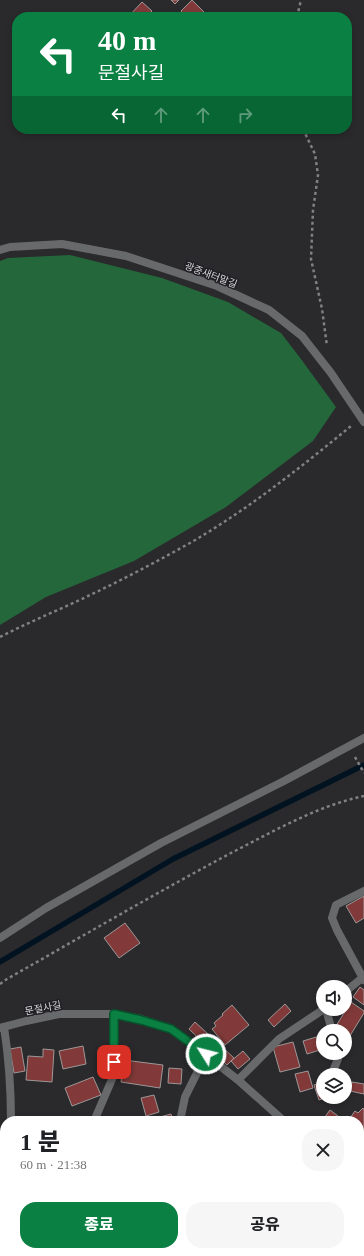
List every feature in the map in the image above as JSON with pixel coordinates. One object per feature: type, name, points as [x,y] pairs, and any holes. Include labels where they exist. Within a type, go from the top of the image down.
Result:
[{"type":"street","name":"광중새터말길","points":[[0,250],[10,247],[62,244],[126,256],[217,286],[269,310],[302,336],[331,372],[362,420]]},
{"type":"street","points":[[0,938],[46,908],[161,843],[284,781],[364,738]]},
{"type":"street","points":[[352,987],[363,979],[332,918],[336,905],[364,891]]},
{"type":"street","name":"문절사길","points":[[2,1028],[59,1014],[114,1014],[171,1029],[206,1054],[278,1116]]},
{"type":"street","points":[[96,1116],[114,1077],[114,1014]]},
{"type":"street","points":[[238,1080],[279,1039],[316,1015]]},
{"type":"street","points":[[2,1028],[8,1053],[11,1116]]},
{"type":"street","points":[[181,1116],[185,1097],[206,1054]]},
{"type":"path","points":[[298,12],[301,0]]},
{"type":"path","points":[[305,134],[315,154],[318,175],[313,210],[311,258],[322,309],[331,372]]},
{"type":"path","points":[[0,637],[25,624],[87,597],[135,573],[190,542],[228,519],[362,420]]},
{"type":"path","points":[[354,753],[364,773]]},
{"type":"path","points":[[0,984],[211,864],[292,821],[347,799],[364,796]]},
{"type":"green space","points":[[70,255],[162,278],[228,302],[281,333],[336,407],[313,441],[226,507],[134,561],[46,597],[0,625],[0,261],[8,258]]},
{"type":"building","points":[[171,0],[179,0],[175,4]]},
{"type":"building","points":[[192,0],[204,12],[182,12],[181,11]]},
{"type":"building","points":[[142,2],[152,11],[151,12],[133,12]]},
{"type":"building","points":[[364,896],[364,918],[356,923],[346,906]]},
{"type":"building","points":[[125,923],[140,943],[119,958],[104,938]]},
{"type":"building","points":[[360,987],[364,990],[364,1005],[353,997]]},
{"type":"building","points":[[352,1003],[364,1011],[352,1032],[352,1024],[337,1024],[342,1016],[352,1016]]},
{"type":"building","points":[[285,1004],[291,1011],[274,1027],[268,1020]]},
{"type":"building","points":[[232,1005],[249,1025],[225,1045],[212,1029],[216,1026],[214,1023]]},
{"type":"building","points":[[195,1022],[234,1058],[227,1065],[189,1029]]},
{"type":"building","points":[[316,1037],[316,1051],[307,1054],[303,1041]]},
{"type":"building","points":[[293,1042],[300,1067],[280,1072],[273,1047]]},
{"type":"building","points":[[83,1046],[86,1064],[63,1069],[59,1051]]},
{"type":"building","points":[[21,1047],[25,1071],[14,1073],[10,1049]]},
{"type":"building","points":[[43,1049],[54,1050],[52,1082],[26,1080],[28,1056],[43,1057]]},
{"type":"building","points":[[243,1051],[250,1059],[238,1069],[231,1061]]},
{"type":"building","points":[[124,1060],[163,1065],[160,1088],[121,1082]]},
{"type":"building","points":[[169,1068],[182,1069],[181,1084],[168,1083]]},
{"type":"building","points":[[308,1071],[313,1088],[300,1092],[295,1074]]},
{"type":"building","points":[[93,1077],[101,1095],[72,1106],[65,1088]]},
{"type":"building","points":[[352,1082],[364,1084],[364,1094],[352,1091]]},
{"type":"building","points":[[154,1095],[159,1112],[146,1116],[141,1098]]},
{"type":"building","points":[[363,1108],[364,1109],[364,1116],[351,1116],[355,1111],[358,1113]]},
{"type":"building","points":[[330,1110],[338,1116],[326,1116]]},
{"type":"waterway","points":[[0,962],[173,859],[364,765]]},
{"type":"route","points":[[114,1062],[114,1014],[171,1029],[206,1054]]}]
